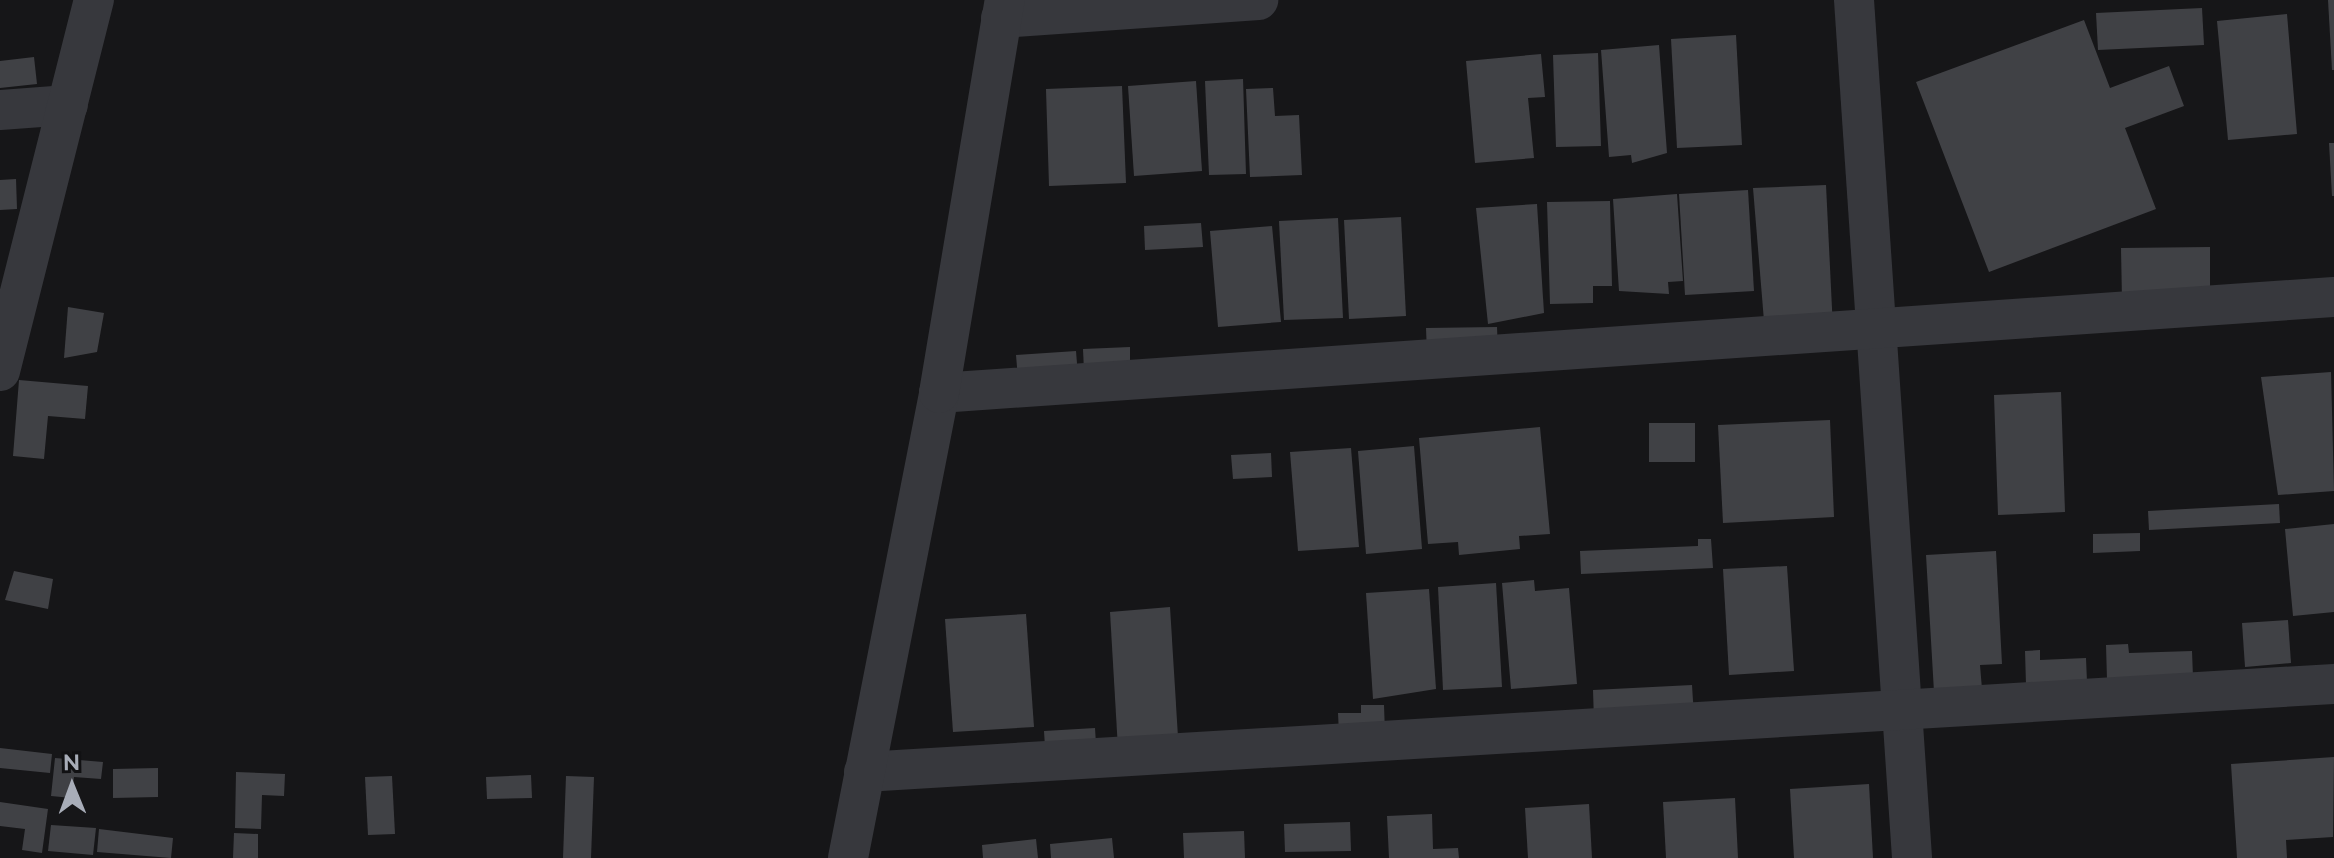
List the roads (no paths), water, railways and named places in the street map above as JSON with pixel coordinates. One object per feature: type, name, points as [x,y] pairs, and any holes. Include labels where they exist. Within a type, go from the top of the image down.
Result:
[{"type":"street","points":[[0,371],[94,0]]},
{"type":"street","points":[[848,858],[939,393],[1003,9],[1258,0]]},
{"type":"street","points":[[1854,0],[1879,328],[1912,858]]},
{"type":"street","points":[[0,110],[68,105]]},
{"type":"street","points":[[939,393],[2334,297]]},
{"type":"street","points":[[864,772],[1903,714],[2334,684]]}]
